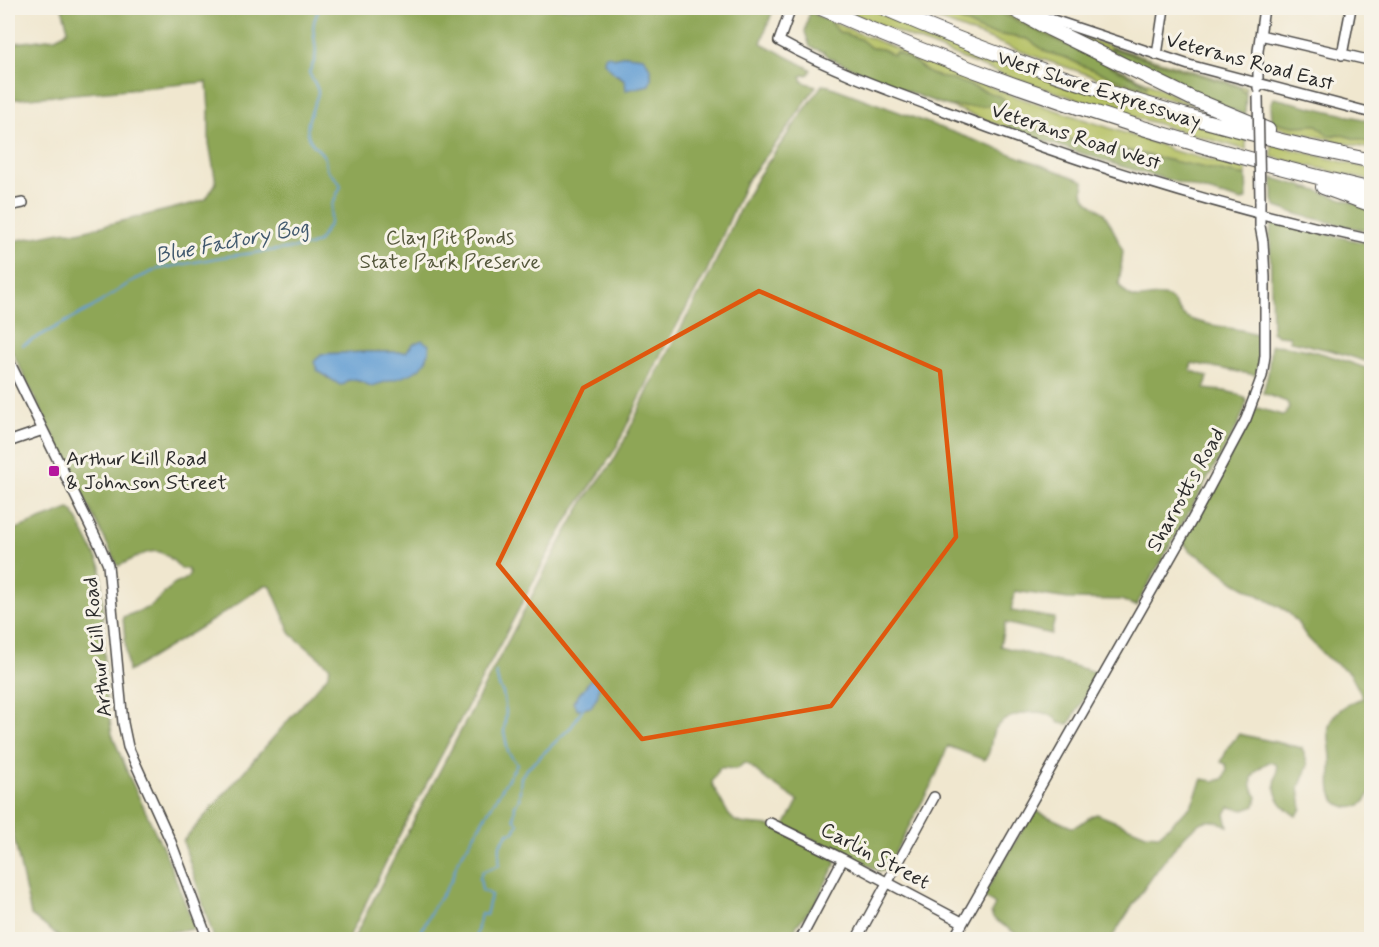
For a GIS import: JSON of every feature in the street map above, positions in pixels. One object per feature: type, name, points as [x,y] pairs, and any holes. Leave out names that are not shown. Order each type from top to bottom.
[{"type":"highway","name":"West Shore Expressway","points":[[821,8],[864,27],[1026,89],[1173,137],[1371,190]]},
{"type":"highway","name":"West Shore Expressway","points":[[884,8],[1011,58],[1139,101],[1276,140],[1365,159]]},
{"type":"highway","points":[[1011,8],[1221,111],[1266,129],[1365,159]]},
{"type":"highway","points":[[1173,137],[1226,158],[1322,186],[1371,205]]},
{"type":"street","name":"Veterans Road West","points":[[792,8],[779,41],[868,81],[1010,135],[1117,171],[1260,212],[1371,240]]},
{"type":"street","name":"Veterans Road East","points":[[1017,8],[1157,56],[1371,113]]},
{"type":"street","points":[[1157,56],[1164,8]]},
{"type":"street","name":"Sharrotts Road","points":[[953,939],[1193,518],[1246,418],[1262,376],[1265,277],[1260,212],[1258,84],[1260,35],[1264,8]]},
{"type":"street","points":[[1342,55],[1351,8]]},
{"type":"street","points":[[1260,35],[1371,62]]},
{"type":"street","points":[[8,206],[23,203]]},
{"type":"street","name":"Arthur Kill Road","points":[[8,359],[108,565],[123,723],[128,747],[171,842],[208,939]]},
{"type":"street","points":[[8,442],[43,430]]},
{"type":"street","points":[[856,939],[934,797]]},
{"type":"street","name":"Carlin Street","points":[[770,823],[962,922]]},
{"type":"street","points":[[800,939],[843,859]]},
{"type":"highlighted area","points":[[759,291],[940,371],[956,537],[831,706],[642,739],[498,564],[583,388]]},
{"type":"green space","name":"Clay Pit Ponds State Park Preserve","points":[[62,8],[770,8],[773,10],[761,43],[809,68],[811,70],[809,74],[801,76],[803,82],[816,86],[790,125],[746,182],[707,271],[661,354],[616,448],[571,514],[547,556],[402,830],[348,939],[214,939],[183,841],[328,675],[330,667],[291,634],[271,587],[265,585],[128,672],[123,617],[150,607],[173,585],[187,578],[190,573],[187,569],[181,569],[165,554],[158,552],[145,554],[118,566],[8,343],[8,242],[66,231],[78,232],[195,203],[206,199],[216,183],[209,143],[207,82],[8,100],[8,44],[55,38],[68,29]],"holes":[[[626,55],[643,57],[650,70],[649,85],[627,89],[625,80],[616,75],[610,67],[614,58]],[[413,344],[386,381],[371,386],[355,380],[327,378],[323,373],[321,354],[407,352]]]},
{"type":"green space","points":[[837,8],[868,8],[1164,115],[1246,139],[1246,150],[1107,109],[1001,74]]},
{"type":"green space","points":[[907,8],[924,8],[960,20],[984,32],[1028,39],[1046,52],[1144,88],[1147,86],[1141,81],[990,8],[998,8],[1197,107],[1125,87],[1039,58]]},
{"type":"green space","points":[[924,8],[990,8],[1141,81],[1146,84],[1147,88],[1124,82],[1067,58],[1046,52],[1028,39],[984,32],[960,20]]},
{"type":"green space","points":[[809,12],[829,21],[839,32],[860,39],[871,48],[882,49],[893,55],[896,52],[930,74],[1001,97],[1004,102],[966,107],[945,105],[901,89],[830,58],[824,52],[810,47],[805,32]]},
{"type":"green space","points":[[829,21],[1005,93],[1170,150],[1246,169],[1246,176],[1052,136],[1027,126],[1008,125],[1011,130],[947,105],[986,106],[1004,102],[1004,99],[975,87],[930,74],[913,61],[888,54],[882,49],[871,48],[860,39],[839,32]]},
{"type":"green space","points":[[1081,37],[1246,87],[1246,94],[1244,91],[1113,48],[1110,51],[1080,40]]},
{"type":"green space","points":[[1110,48],[1239,87],[1246,94],[1245,115],[1185,90],[1110,51]]},
{"type":"green space","points":[[822,85],[1084,181],[1083,193],[1088,201],[1104,213],[1123,251],[1119,285],[1125,292],[1137,298],[1168,297],[1182,314],[1190,319],[1259,336],[1261,352],[1256,375],[1192,363],[1190,370],[1208,377],[1204,389],[1228,392],[1244,398],[1245,407],[1238,425],[1136,606],[1121,600],[1068,599],[1015,591],[1011,611],[1055,618],[1051,634],[1005,623],[1000,646],[1099,673],[1069,724],[1059,723],[1048,714],[1035,712],[1019,714],[1005,720],[995,729],[989,753],[984,760],[948,746],[935,778],[885,871],[879,871],[785,826],[798,801],[748,764],[744,763],[734,769],[720,768],[712,782],[713,786],[729,815],[735,821],[771,826],[835,859],[835,865],[815,903],[797,925],[791,939],[353,940],[556,550],[585,499],[612,463],[623,443],[654,378],[711,272],[741,206],[759,175]],"holes":[[[592,678],[591,707],[577,709],[573,702]]]},
{"type":"green space","points":[[1274,98],[1371,121],[1371,143],[1338,134],[1328,136],[1317,125],[1293,126],[1272,121],[1271,104]]},
{"type":"green space","points":[[1272,121],[1293,126],[1317,125],[1334,136],[1338,134],[1371,143],[1371,149],[1272,126]]},
{"type":"green space","points":[[1014,124],[1057,137],[1246,176],[1247,198],[1242,201],[1120,166],[1011,130],[1008,126]]},
{"type":"green space","points":[[1272,144],[1371,169],[1371,181],[1272,157]]},
{"type":"green space","points":[[1273,178],[1349,201],[1371,211],[1371,232],[1276,207],[1273,200]]},
{"type":"green space","points":[[1274,222],[1371,244],[1371,363],[1290,341],[1290,336],[1277,335],[1272,332],[1270,231]]},
{"type":"green space","points":[[1271,345],[1309,350],[1371,370],[1372,791],[1365,801],[1354,807],[1340,804],[1331,791],[1328,734],[1334,716],[1348,705],[1363,698],[1350,673],[1326,657],[1287,611],[1235,582],[1190,551],[1184,543],[1185,537],[1257,408],[1286,414],[1289,407],[1287,402],[1263,393],[1268,374]]},
{"type":"green space","points":[[69,509],[73,511],[101,567],[106,696],[112,734],[168,859],[195,929],[108,939],[62,939],[31,915],[8,811],[8,532]]},
{"type":"green space","points":[[1239,734],[1302,748],[1308,765],[1299,788],[1302,809],[1296,816],[1278,798],[1275,789],[1277,767],[1276,764],[1269,762],[1259,768],[1253,776],[1253,791],[1257,797],[1255,806],[1244,810],[1229,807],[1225,814],[1228,826],[1206,821],[1196,826],[1183,838],[1155,873],[1111,939],[1017,939],[1019,936],[993,918],[991,913],[995,905],[983,896],[1034,810],[1071,827],[1097,814],[1146,834],[1159,835],[1191,806],[1202,779],[1214,781],[1223,779],[1227,770],[1226,764],[1221,762],[1229,746]]},
{"type":"water","points":[[608,55],[614,58],[626,55],[643,57],[650,70],[649,85],[626,90],[625,80],[604,62]]},
{"type":"water","points":[[422,340],[429,345],[428,356],[424,364],[400,378],[371,386],[355,379],[340,385],[318,371],[314,362],[321,354],[406,352],[413,344]]},
{"type":"water","points":[[592,678],[599,683],[598,695],[591,707],[577,709],[573,702]]},
{"type":"waterway","name":"Blue Factory Bog","points":[[23,345],[93,307],[134,280],[158,269],[222,257],[309,246],[318,242],[330,223],[332,205],[341,186],[327,170],[325,158],[311,142],[307,129],[318,93],[309,72],[315,59],[313,29],[320,8]]},
{"type":"waterway","points":[[417,940],[432,910],[451,881],[457,863],[517,764],[508,752],[504,731],[506,712],[503,693],[496,673]]},
{"type":"waterway","points":[[475,940],[481,914],[486,915],[491,895],[482,890],[480,878],[482,872],[499,865],[500,845],[508,833],[514,832],[518,824],[514,818],[515,805],[519,800],[521,777],[572,726],[583,708]]},
{"type":"place","name":"Arthur Kill Road & Johnson Street","points":[[54,471]]}]
